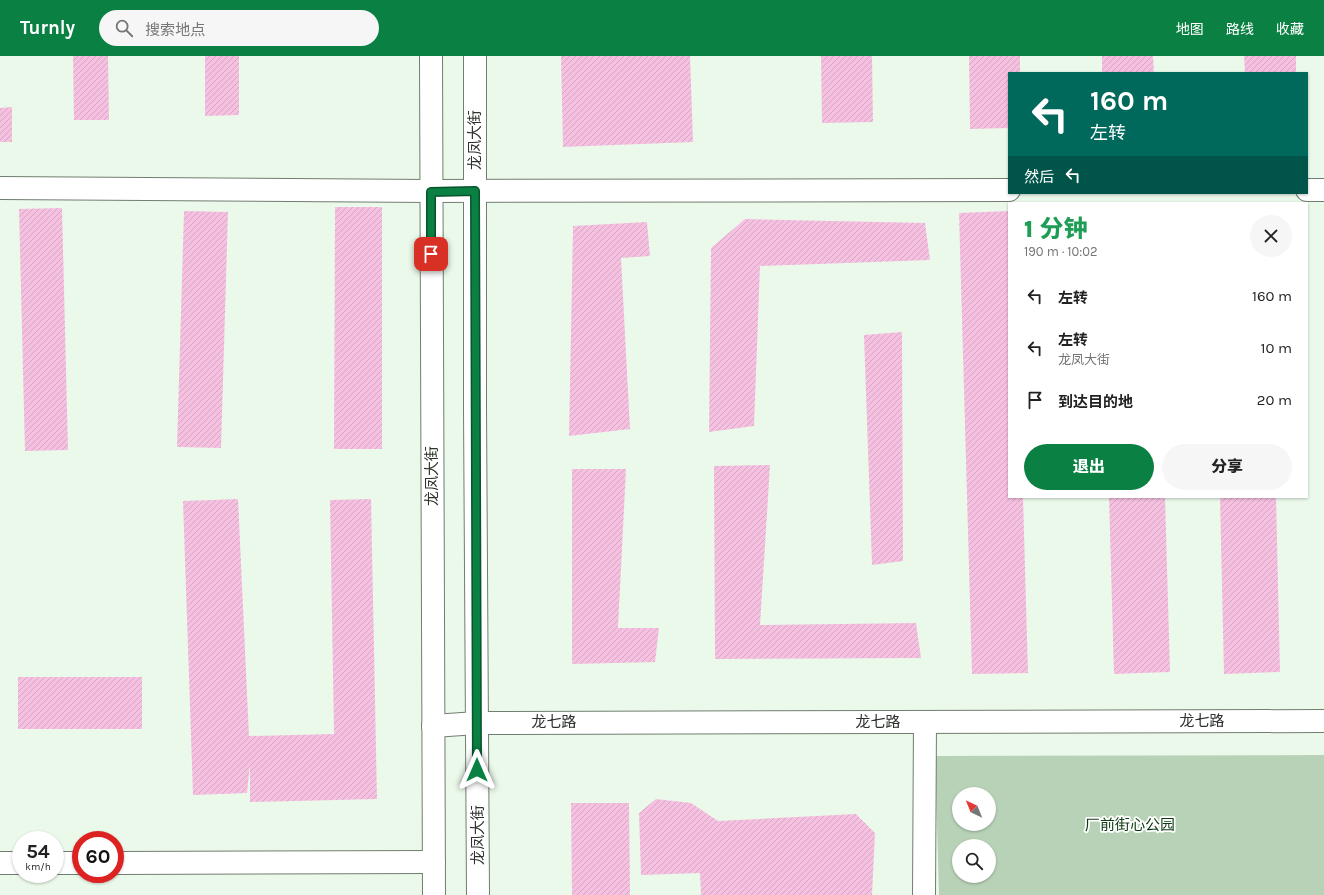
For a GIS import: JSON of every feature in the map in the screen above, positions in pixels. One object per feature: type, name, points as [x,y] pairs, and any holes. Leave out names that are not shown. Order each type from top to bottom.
[{"type":"street","name":"龙凤大街","points":[[431,56],[434,895]]},
{"type":"street","name":"龙凤大街","points":[[476,56],[475,191],[478,895]]},
{"type":"street","points":[[0,188],[431,192],[1008,190]]},
{"type":"street","points":[[1308,190],[1324,190]]},
{"type":"street","name":"龙七路","points":[[433,726],[477,723],[1324,721]]},
{"type":"street","points":[[924,895],[925,722]]},
{"type":"street","points":[[124,863],[434,862]]},
{"type":"street","points":[[0,863],[12,863]]},
{"type":"green space","name":"厂前街心公园","points":[[1324,755],[1324,895],[939,895],[935,756]]},
{"type":"building","points":[[73,56],[108,56],[109,120],[74,120]]},
{"type":"building","points":[[205,56],[239,56],[239,115],[205,116]]},
{"type":"building","points":[[561,56],[690,56],[693,142],[563,147]]},
{"type":"building","points":[[821,56],[872,56],[873,122],[822,123]]},
{"type":"building","points":[[969,56],[1020,56],[1020,72],[1008,72],[1008,128],[970,129]]},
{"type":"building","points":[[1102,56],[1153,56],[1154,72],[1102,72]]},
{"type":"building","points":[[1244,56],[1296,56],[1296,72],[1245,72]]},
{"type":"building","points":[[12,107],[12,142],[0,142],[0,108]]},
{"type":"building","points":[[335,207],[382,207],[382,449],[334,449]]},
{"type":"building","points":[[62,208],[68,450],[25,451],[19,209]]},
{"type":"building","points":[[184,211],[228,212],[221,448],[177,447]]},
{"type":"building","points":[[1008,211],[1008,498],[1023,498],[1028,673],[972,674],[959,213]]},
{"type":"building","points":[[745,219],[925,223],[930,260],[760,266],[754,426],[709,432],[711,248]]},
{"type":"building","points":[[647,222],[650,256],[621,258],[630,429],[569,436],[573,226]]},
{"type":"building","points":[[902,332],[903,561],[872,565],[864,335]]},
{"type":"building","points":[[770,465],[760,625],[916,623],[921,658],[715,659],[714,466]]},
{"type":"building","points":[[572,469],[626,469],[618,628],[659,628],[655,662],[572,664]]},
{"type":"building","points":[[1109,498],[1165,498],[1170,672],[1114,674]]},
{"type":"building","points":[[1220,498],[1276,498],[1280,672],[1224,674]]},
{"type":"building","points":[[238,499],[249,736],[334,734],[330,500],[371,499],[377,799],[250,802],[250,764],[247,793],[193,795],[183,501]]},
{"type":"building","points":[[18,677],[142,677],[142,729],[18,729]]},
{"type":"building","points":[[656,799],[691,803],[718,821],[856,814],[875,833],[872,895],[701,895],[700,873],[641,875],[639,813]]},
{"type":"building","points":[[571,803],[629,803],[630,895],[572,895]]},
{"type":"route","points":[[431,254],[431,192],[475,191],[477,770]]}]
